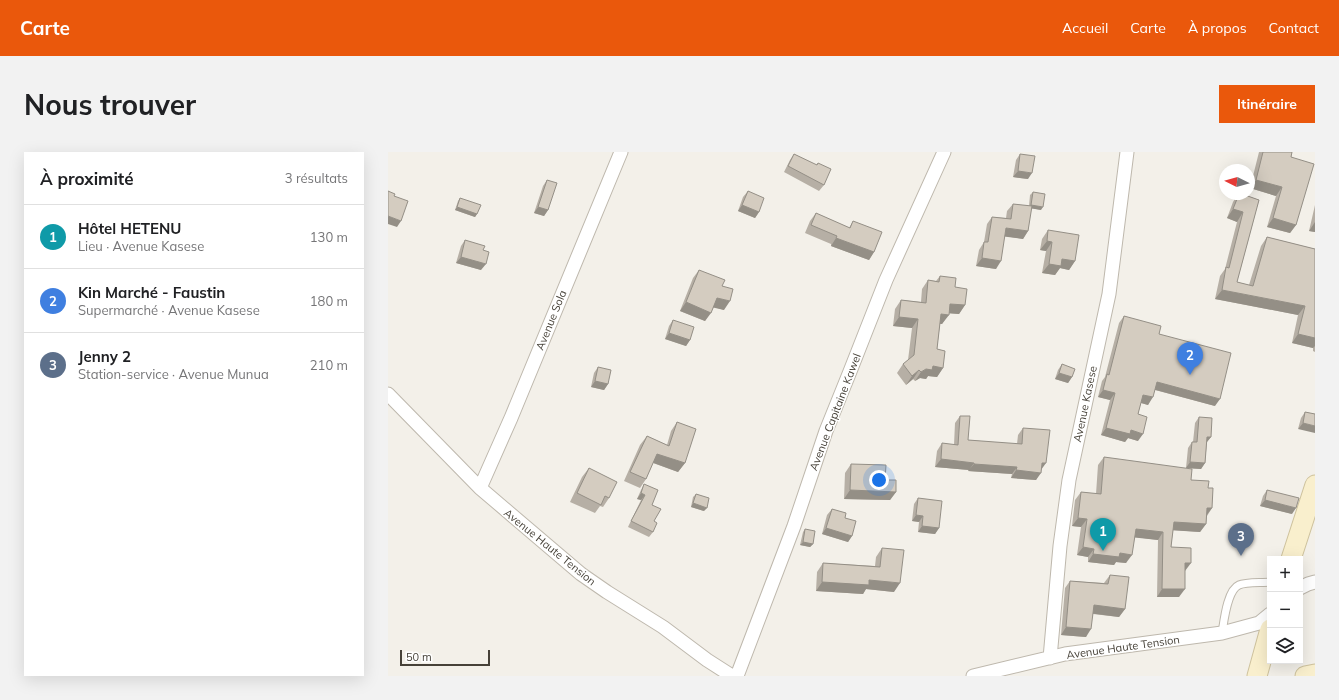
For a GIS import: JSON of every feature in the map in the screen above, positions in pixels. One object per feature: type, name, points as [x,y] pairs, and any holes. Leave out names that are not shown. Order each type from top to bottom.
[{"type":"main road","points":[[1292,556],[1315,485]]},
{"type":"main road","points":[[1257,676],[1267,641]]},
{"type":"main road","points":[[1306,676],[1315,674]]},
{"type":"street","name":"Avenue Sola","points":[[480,488],[511,418],[622,152]]},
{"type":"street","name":"Avenue Capitaine Kawel","points":[[737,676],[794,526],[821,445],[886,280],[944,152]]},
{"type":"street","name":"Avenue Kasese","points":[[1050,658],[1060,546],[1069,480],[1108,294],[1128,152]]},
{"type":"street","name":"Avenue Haute Tension","points":[[388,394],[480,488],[580,574],[662,627],[706,660],[732,676]]},
{"type":"street","points":[[1303,586],[1315,582]]},
{"type":"street","name":"Avenue Haute Tension","points":[[972,676],[1065,654],[1222,633],[1259,623],[1267,616]]},
{"type":"lane","points":[[1222,633],[1229,597],[1233,589],[1240,584],[1267,582]]},
{"type":"building","points":[[1263,152],[1292,152],[1291,157],[1314,164],[1296,225],[1273,218],[1282,187],[1256,180]]},
{"type":"building","points":[[794,154],[817,165],[818,163],[831,169],[824,185],[788,166]]},
{"type":"building","points":[[1020,154],[1035,156],[1032,173],[1018,171]]},
{"type":"building","points":[[547,180],[557,183],[548,210],[538,207]]},
{"type":"building","points":[[388,191],[395,194],[394,196],[408,201],[401,221],[388,216]]},
{"type":"building","points":[[748,191],[764,198],[759,212],[742,205]]},
{"type":"building","points":[[1033,192],[1045,194],[1043,207],[1031,205]]},
{"type":"building","points":[[460,198],[481,205],[477,214],[457,207]]},
{"type":"building","points":[[1255,199],[1259,200],[1237,282],[1253,286],[1267,237],[1315,249],[1315,338],[1298,334],[1305,306],[1222,290],[1226,267],[1229,268],[1243,212],[1233,209],[1237,200],[1255,200]]},
{"type":"building","points":[[1013,204],[1032,206],[1028,231],[1006,228],[1001,261],[982,258],[984,242],[988,242],[992,217],[1011,219]]},
{"type":"building","points":[[816,213],[850,228],[853,221],[882,232],[874,252],[836,238],[837,236],[811,225]]},
{"type":"building","points":[[1048,230],[1079,235],[1075,261],[1062,259],[1061,266],[1049,264],[1052,242],[1047,241]]},
{"type":"building","points":[[465,240],[485,246],[483,250],[489,252],[486,264],[461,257]]},
{"type":"building","points":[[699,270],[725,280],[722,286],[733,289],[730,301],[717,298],[711,313],[686,302]]},
{"type":"building","points":[[940,276],[956,278],[955,287],[967,289],[965,305],[950,304],[949,315],[941,314],[937,349],[945,351],[943,368],[933,366],[932,370],[926,369],[921,372],[919,370],[912,376],[903,364],[914,355],[918,319],[899,317],[901,300],[926,303],[928,280],[939,282]]},
{"type":"building","points":[[1124,316],[1161,326],[1159,334],[1231,353],[1220,399],[1157,382],[1153,397],[1143,395],[1138,414],[1147,417],[1143,434],[1131,430],[1130,434],[1106,428],[1115,393],[1103,390],[1107,374],[1109,375]]},
{"type":"building","points":[[673,320],[694,327],[690,340],[669,333]]},
{"type":"building","points":[[1062,364],[1075,369],[1072,377],[1059,373]]},
{"type":"building","points":[[598,367],[611,370],[608,384],[595,381]]},
{"type":"building","points":[[1305,412],[1315,414],[1315,426],[1303,423]]},
{"type":"building","points":[[960,416],[970,416],[968,440],[1022,444],[1023,428],[1050,430],[1046,463],[1042,463],[1041,473],[1016,470],[1017,467],[974,464],[941,459],[942,443],[958,445]]},
{"type":"building","points":[[1199,417],[1212,418],[1211,437],[1207,437],[1205,463],[1190,462],[1192,442],[1197,442]]},
{"type":"building","points":[[677,422],[696,429],[685,463],[657,454],[646,479],[630,472],[647,436],[669,446]]},
{"type":"building","points":[[1104,457],[1192,469],[1191,480],[1209,481],[1208,488],[1213,488],[1212,508],[1207,508],[1206,524],[1174,522],[1171,547],[1191,548],[1191,563],[1185,563],[1185,589],[1162,589],[1163,532],[1136,529],[1132,555],[1120,553],[1119,557],[1093,554],[1094,549],[1083,547],[1087,519],[1078,518],[1081,492],[1101,494]]},
{"type":"building","points":[[851,464],[886,465],[885,480],[896,480],[896,492],[850,490]]},
{"type":"building","points":[[589,468],[617,482],[609,498],[605,496],[601,505],[577,493]]},
{"type":"building","points":[[644,484],[658,490],[652,505],[661,509],[654,521],[657,523],[653,532],[631,521],[645,495],[641,493]]},
{"type":"building","points":[[1267,490],[1299,498],[1296,508],[1265,500]]},
{"type":"building","points":[[696,494],[709,498],[707,508],[693,503]]},
{"type":"building","points":[[918,498],[942,501],[939,528],[922,526],[923,516],[916,515]]},
{"type":"building","points":[[832,509],[846,513],[845,518],[856,521],[852,536],[826,528]]},
{"type":"building","points":[[805,529],[815,531],[813,544],[803,542]]},
{"type":"building","points":[[882,548],[904,550],[900,583],[869,580],[869,585],[822,582],[823,563],[880,567]]},
{"type":"building","points":[[1110,575],[1129,577],[1125,609],[1094,605],[1091,629],[1066,627],[1070,581],[1108,584]]},
{"type":"place","name":"Kin Marché - Faustin","points":[[1190,375]]},
{"type":"place","name":"Hôtel HETENU","points":[[1103,551]]},
{"type":"place","name":"Jenny 2","points":[[1241,556]]}]
